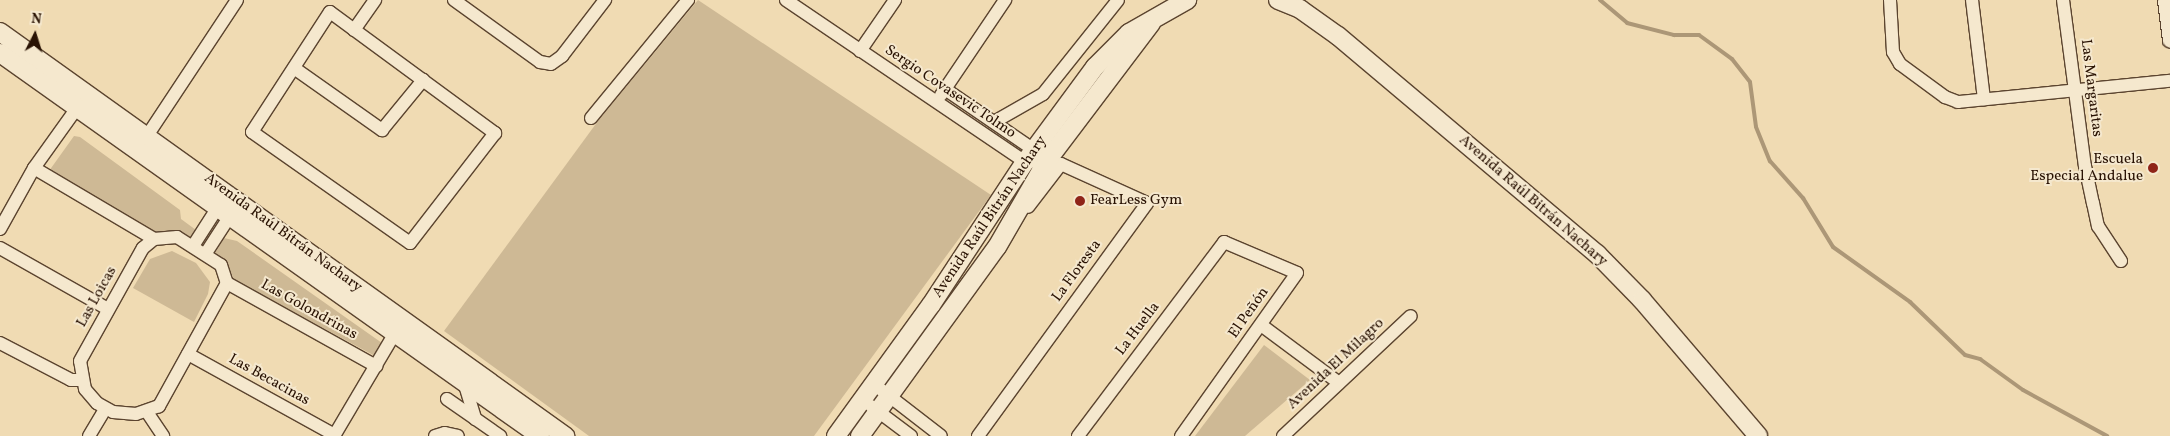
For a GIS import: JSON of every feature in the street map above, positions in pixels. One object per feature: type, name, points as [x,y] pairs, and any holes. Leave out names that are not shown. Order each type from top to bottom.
[{"type":"main road","name":"Avenida Raúl Bitrán Nachary","points":[[836,436],[875,384],[977,238],[1029,155],[1111,50],[1129,33],[1159,13],[1187,0]]},
{"type":"main road","name":"Avenida Raúl Bitrán Nachary","points":[[1278,0],[1300,9],[1338,36],[1597,254],[1642,300],[1758,436]]},
{"type":"main road","name":"Avenida Raúl Bitrán Nachary","points":[[860,436],[997,248],[1159,13]]},
{"type":"main road","name":"Avenida Raúl Bitrán Nachary","points":[[0,32],[224,190],[399,326],[464,382],[540,436]]},
{"type":"main road","name":"Avenida Raúl Bitrán Nachary","points":[[0,54],[224,212],[399,326],[486,379],[564,436]]},
{"type":"street","points":[[147,136],[237,0]]},
{"type":"street","points":[[354,30],[375,0]]},
{"type":"street","points":[[454,0],[540,62],[551,64],[562,56],[599,2]]},
{"type":"street","points":[[591,118],[688,0]]},
{"type":"street","points":[[860,51],[895,0]]},
{"type":"street","points":[[936,102],[1005,0]]},
{"type":"street","points":[[994,122],[1043,94],[1118,0]]},
{"type":"street","points":[[1890,0],[1893,52],[1900,64],[1945,97],[1958,102],[2170,81]]},
{"type":"street","points":[[1972,0],[1984,99]]},
{"type":"street","name":"Las Margaritas","points":[[2063,0],[2085,166],[2098,226],[2121,261]]},
{"type":"street","points":[[2165,0],[2170,40]]},
{"type":"street","name":"Sergio Covasevic Tolmo","points":[[795,2],[860,51],[936,102],[1029,155],[1054,163]]},
{"type":"street","points":[[330,12],[495,133],[410,243],[252,132],[294,68],[330,12]]},
{"type":"street","points":[[294,68],[382,130],[423,80]]},
{"type":"street","name":"Sergio Covasevic Tolmo","points":[[945,89],[994,122],[1029,155]]},
{"type":"street","points":[[0,229],[34,168],[77,108]]},
{"type":"street","name":"La Floresta","points":[[978,436],[1147,203],[1054,163]]},
{"type":"street","points":[[0,342],[71,380],[82,380],[90,397],[105,408],[120,414],[146,412],[158,406],[227,283],[221,264],[206,253],[177,238],[154,239],[34,168]]},
{"type":"street","points":[[193,246],[230,206],[224,190]]},
{"type":"street","points":[[206,253],[224,212]]},
{"type":"street","name":"Las Loicas","points":[[82,380],[80,361],[143,248],[154,239]]},
{"type":"street","name":"El Peñón","points":[[1180,436],[1261,326],[1297,273],[1224,242]]},
{"type":"street","name":"La Huella","points":[[1078,436],[1224,242]]},
{"type":"street","points":[[0,248],[108,309]]},
{"type":"street","name":"Las Golondrinas","points":[[227,283],[376,366]]},
{"type":"street","name":"Avenida El Milagro","points":[[1283,436],[1411,316]]},
{"type":"street","points":[[334,436],[399,326]]},
{"type":"street","points":[[1261,326],[1339,383]]},
{"type":"street","name":"Las Becacinas","points":[[188,354],[334,436]]},
{"type":"street","points":[[475,418],[488,400],[486,379]]},
{"type":"street","points":[[464,382],[475,418]]},
{"type":"street","points":[[875,384],[941,436]]},
{"type":"street","points":[[447,399],[500,436]]},
{"type":"street","points":[[863,400],[911,436]]},
{"type":"street","points":[[90,436],[105,408]]},
{"type":"street","points":[[146,412],[163,436]]},
{"type":"street","points":[[435,436],[445,433],[458,436]]},
{"type":"shaded area","points":[[698,0],[991,195],[814,436],[589,436],[444,331],[598,121]]},
{"type":"shaded area","points":[[74,136],[80,137],[180,210],[181,219],[196,230],[191,237],[178,233],[154,234],[49,171]]},
{"type":"shaded area","points":[[224,238],[237,241],[382,343],[375,356],[234,280],[227,262],[215,253]]},
{"type":"shaded area","points":[[172,251],[196,263],[210,282],[208,294],[194,322],[133,288],[150,259]]},
{"type":"shaded area","points":[[1264,345],[1310,380],[1245,436],[1195,436]]},
{"type":"waterway","points":[[1600,0],[1627,23],[1674,35],[1699,35],[1732,59],[1750,82],[1756,127],[1770,161],[1803,198],[1833,247],[1910,302],[1965,355],[1980,359],[2023,390],[2107,436]]},
{"type":"place","name":"Escuela Especial Andalue","points":[[2153,168]]},
{"type":"place","name":"FearLess Gym","points":[[1080,201]]}]
